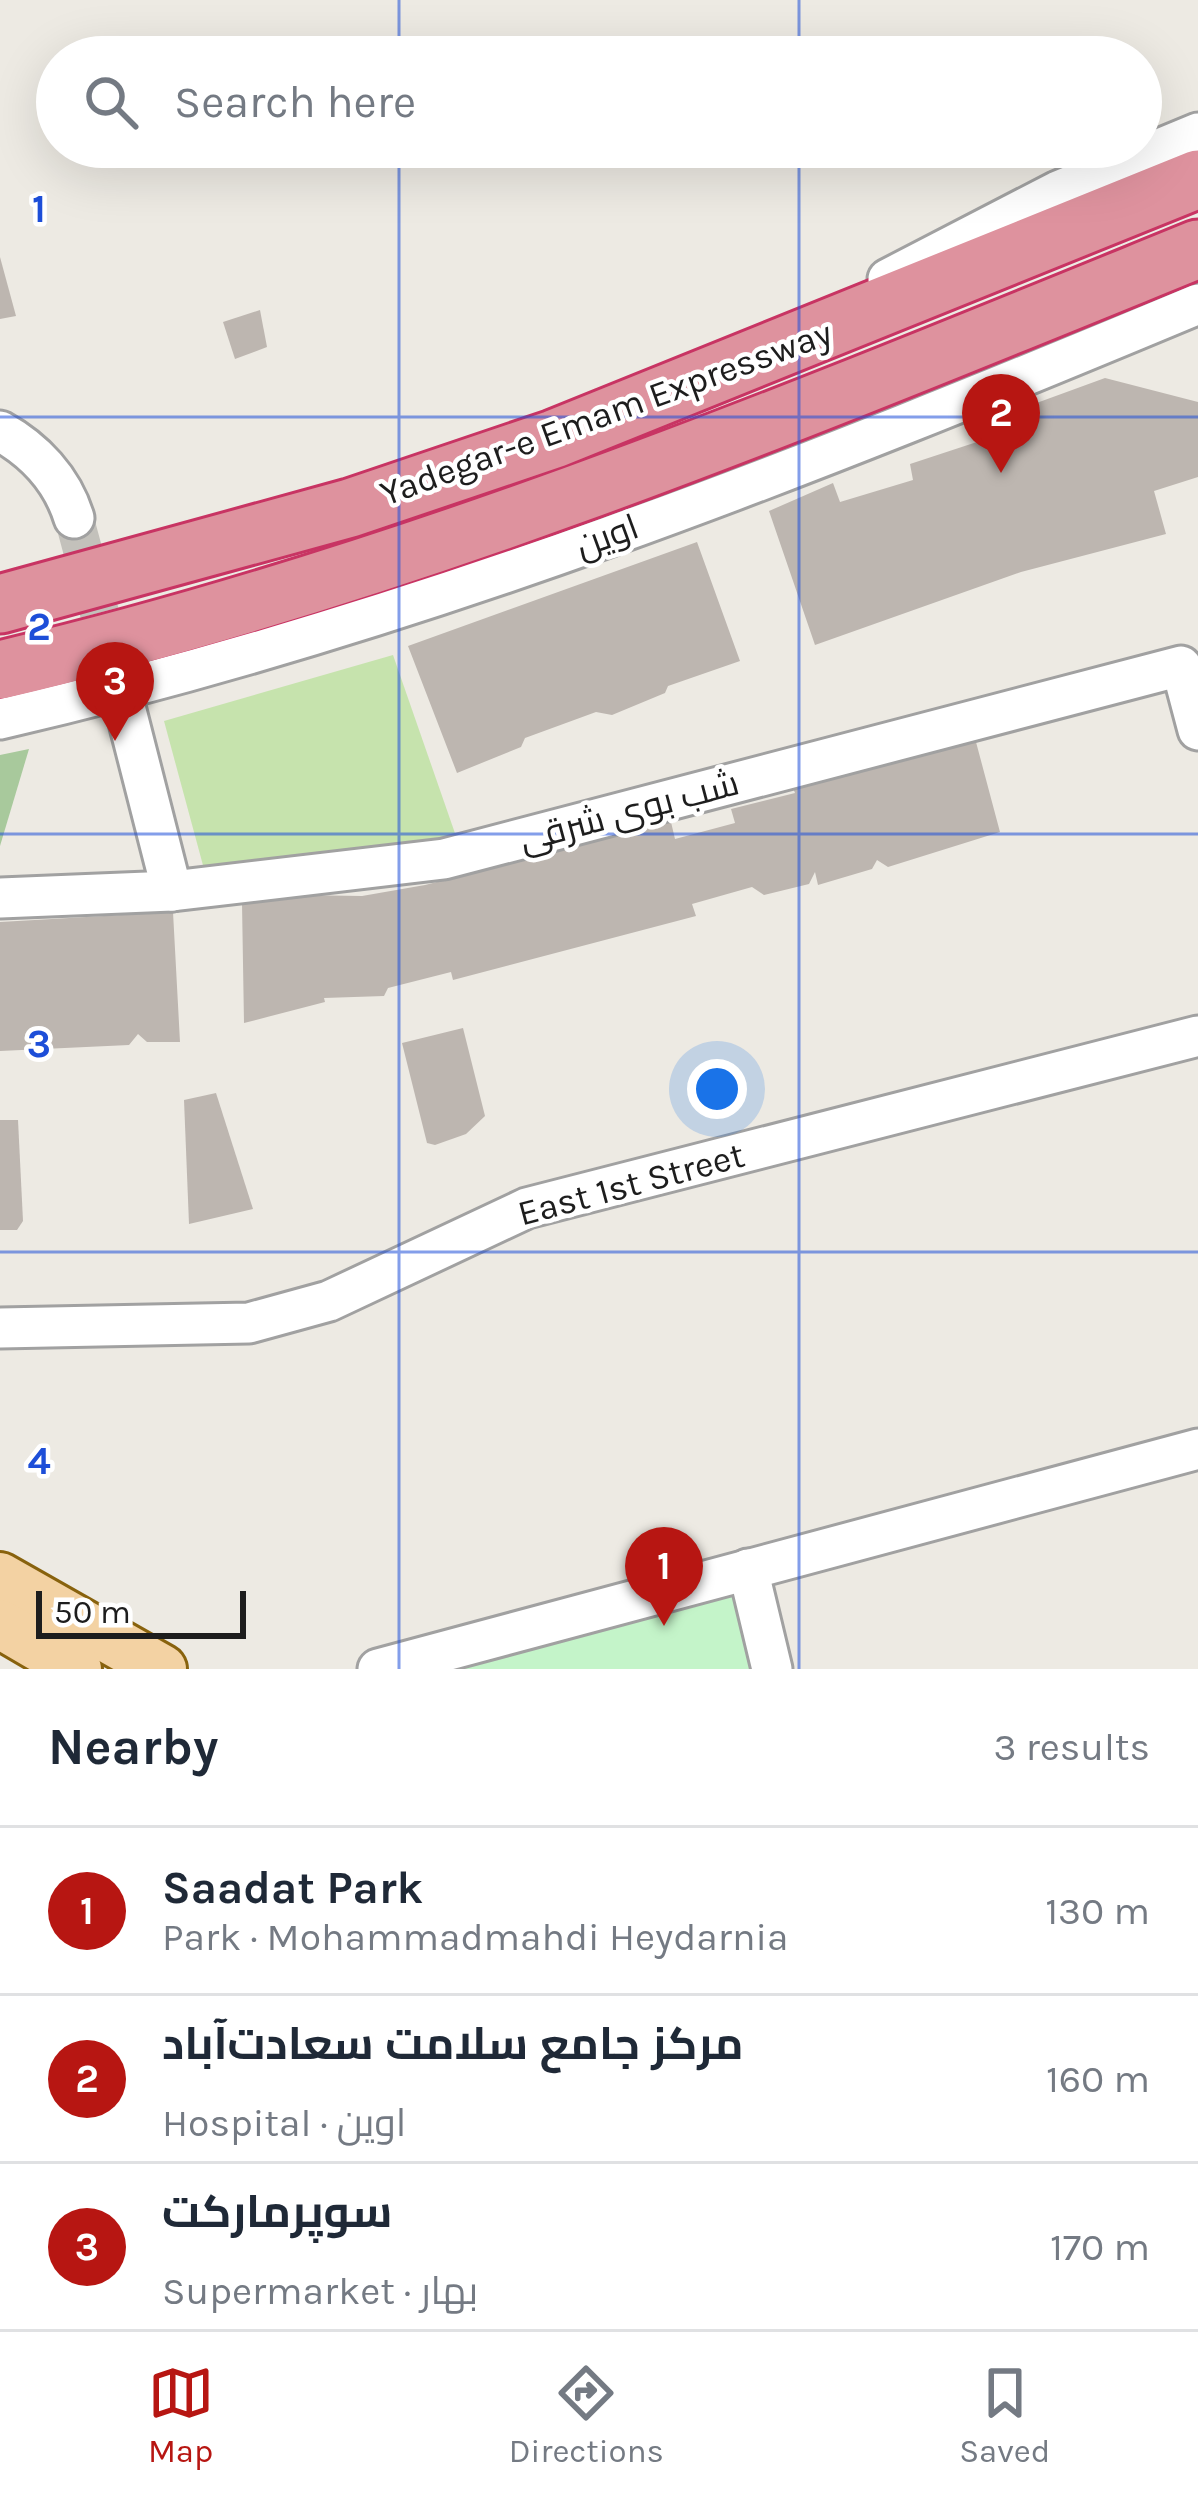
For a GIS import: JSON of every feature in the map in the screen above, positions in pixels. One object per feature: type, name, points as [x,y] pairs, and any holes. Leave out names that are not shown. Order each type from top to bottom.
[{"type":"highway","name":"Yadegar-e Emam Expressway","points":[[0,604],[350,508],[661,400],[1198,179]]},
{"type":"highway","name":"Yadegar-e Emam Expressway","points":[[0,670],[367,568],[577,498],[1198,249]]},
{"type":"main road","points":[[0,1576],[162,1669]]},
{"type":"main road","points":[[0,1624],[77,1669]]},
{"type":"street","points":[[1162,148],[1198,133]]},
{"type":"street","points":[[661,400],[1058,191],[1114,168]]},
{"type":"street","name":"اوین","points":[[0,719],[121,692],[463,589],[995,389],[1198,304]]},
{"type":"street","points":[[0,431],[32,449],[69,500],[74,518]]},
{"type":"street","name":"شب بوی شرقی","points":[[0,898],[172,891],[445,859],[1181,666],[1198,730]]},
{"type":"street","points":[[121,692],[172,891]]},
{"type":"street","name":"East 1st Street","points":[[0,1328],[249,1323],[329,1301],[527,1208],[1198,1036]]},
{"type":"street","points":[[378,1669],[1198,1449]]},
{"type":"street","points":[[748,1569],[772,1669]]},
{"type":"green space","points":[[393,655],[457,839],[204,869],[164,721]]},
{"type":"green space","points":[[29,749],[0,846],[0,755]]},
{"type":"green space","points":[[737,1583],[759,1669],[425,1669]]},
{"type":"building","points":[[0,257],[16,316],[0,319]]},
{"type":"building","points":[[260,310],[267,347],[235,359],[223,322]]},
{"type":"building","points":[[1105,378],[1198,402],[1198,477],[1154,491],[1166,534],[1021,572],[815,645],[769,511],[833,483],[840,502],[913,480],[910,464],[983,440],[979,424]]},
{"type":"building","points":[[697,542],[740,661],[668,686],[665,693],[612,715],[596,712],[525,738],[521,747],[457,773],[408,646]]},
{"type":"building","points":[[976,742],[1000,832],[888,867],[877,860],[872,869],[818,885],[815,872],[809,884],[764,895],[752,887],[692,904],[696,916],[453,980],[451,972],[388,988],[384,996],[324,998],[325,1002],[244,1023],[242,903],[297,895],[362,896],[425,885],[671,822],[675,839],[735,823],[731,809],[795,793],[793,788]]},
{"type":"building","points":[[173,912],[180,1042],[147,1042],[138,1034],[129,1045],[0,1051],[0,922]]},
{"type":"building","points":[[463,1028],[485,1116],[466,1134],[435,1145],[427,1143],[402,1043]]},
{"type":"building","points":[[216,1093],[253,1209],[189,1224],[184,1100]]},
{"type":"building","points":[[0,1120],[18,1120],[23,1221],[17,1230],[0,1230]]},
{"type":"tunnel","points":[[74,518],[113,663]]},
{"type":"place","name":"مرکز جامع سلامت سعادت‌آباد","points":[[1001,473]]},
{"type":"place","name":"سوپرمارکت","points":[[115,741]]},
{"type":"place","name":"Saadat Park","points":[[664,1626]]}]
